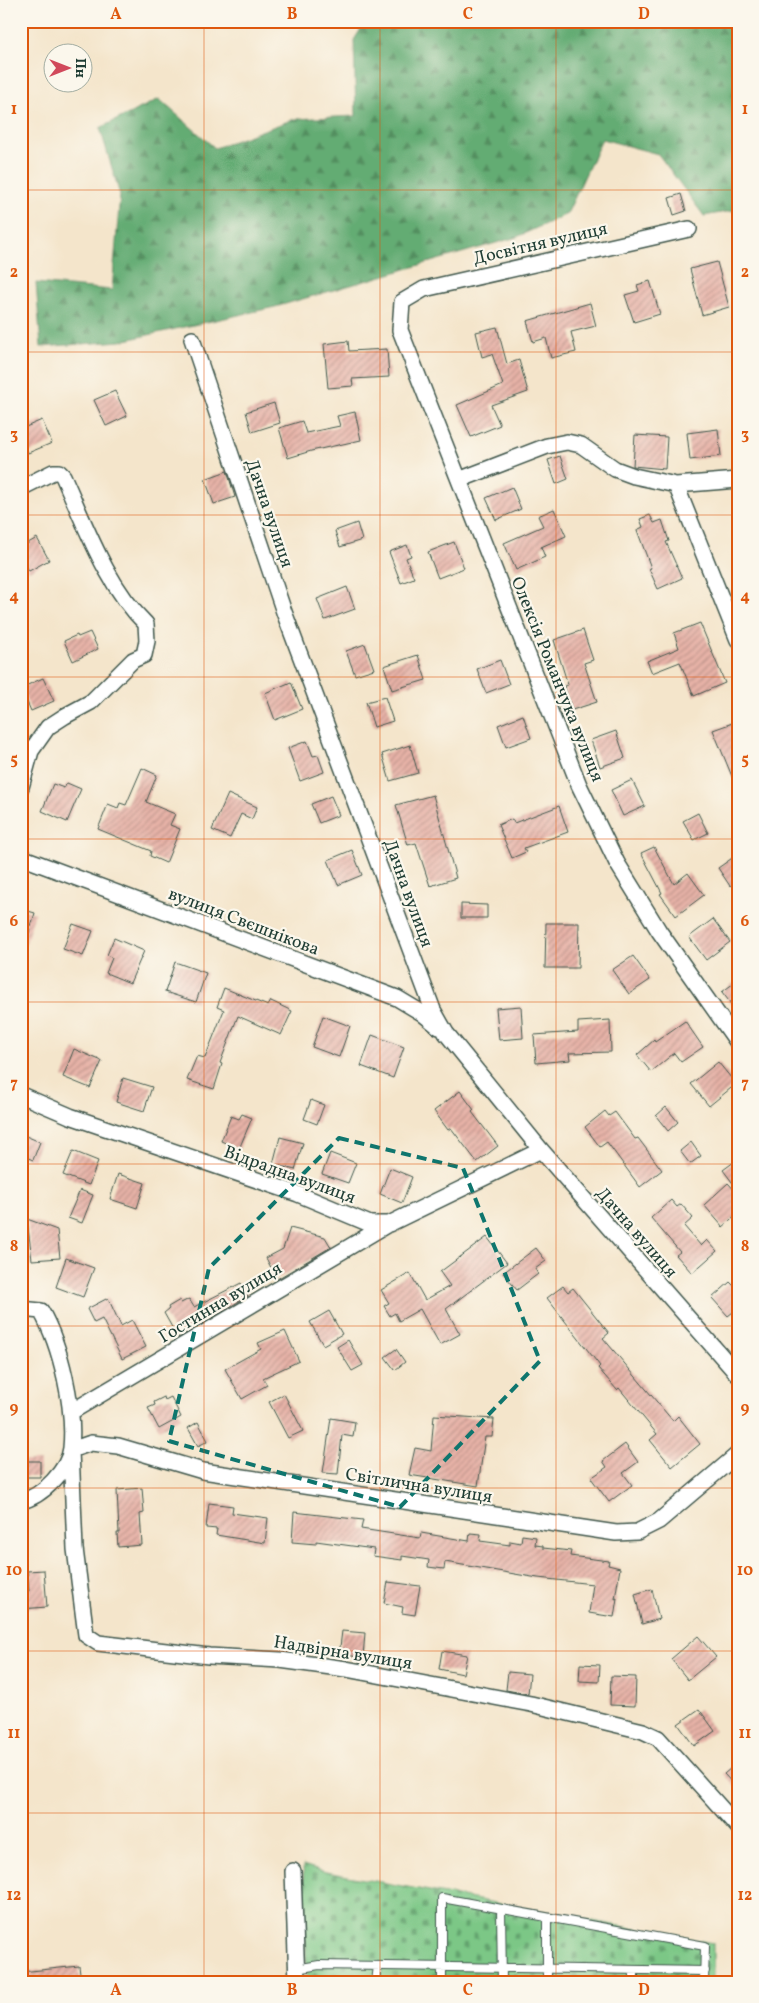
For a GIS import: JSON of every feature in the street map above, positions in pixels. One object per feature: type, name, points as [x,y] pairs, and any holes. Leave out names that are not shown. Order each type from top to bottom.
[{"type":"street","name":"Досвітня вулиця","points":[[402,302],[424,289],[689,229]]},
{"type":"street","name":"Олексія Романчука вулиця","points":[[402,302],[400,330],[579,785],[617,863],[659,932],[738,1043]]},
{"type":"street","name":"Дачна вулиця","points":[[192,340],[284,612],[395,906],[432,1010],[446,1033],[540,1150],[738,1375]]},
{"type":"street","points":[[459,480],[547,446],[568,442],[581,446],[615,468],[634,476],[676,485],[738,480]]},
{"type":"street","points":[[21,488],[53,472],[59,472],[63,476],[106,567],[132,610],[146,624],[147,641],[144,655],[133,660],[91,702],[48,728],[31,750],[21,787]]},
{"type":"street","points":[[676,485],[738,640]]},
{"type":"street","name":"вулиця Свєшнікова","points":[[21,857],[397,998],[422,1013],[446,1033]]},
{"type":"street","name":"Відрадна вулиця","points":[[21,1095],[70,1116],[298,1194],[370,1224],[388,1224]]},
{"type":"street","points":[[388,1224],[540,1150]]},
{"type":"street","name":"Гостинна вулиця","points":[[71,1412],[388,1224]]},
{"type":"street","points":[[21,1309],[41,1311],[51,1328],[71,1412],[71,1450],[64,1466],[50,1485],[39,1494],[21,1501]]},
{"type":"street","name":"Світлична вулиця","points":[[71,1450],[91,1443],[118,1446],[203,1471],[616,1533],[637,1532],[659,1521],[738,1454]]},
{"type":"street","name":"Надвірна вулиця","points":[[71,1450],[75,1549],[86,1634],[98,1643],[156,1651],[280,1660],[337,1668],[531,1704],[643,1731],[658,1738],[738,1827]]},
{"type":"street","points":[[294,1871],[297,1975]]},
{"type":"lane","points":[[442,1982],[442,1898],[705,1946],[704,1982]]},
{"type":"lane","points":[[501,1909],[502,1982]]},
{"type":"lane","points":[[547,1918],[547,1982]]},
{"type":"lane","points":[[297,1975],[319,1964],[442,1968],[705,1971]]},
{"type":"lane","points":[[376,1982],[378,1966]]},
{"type":"lane","points":[[634,1970],[634,1982]]},
{"type":"highlighted area","points":[[339,1138],[463,1168],[540,1361],[400,1507],[169,1441],[209,1268]]},
{"type":"green space","points":[[366,21],[738,21],[738,210],[704,216],[658,154],[602,139],[567,214],[517,237],[275,307],[121,341],[41,347],[36,283],[112,290],[120,195],[100,128],[159,99],[215,148],[294,119],[356,116],[354,40]]},
{"type":"green space","points":[[303,1865],[326,1872],[713,1943],[713,1982],[307,1982]]},
{"type":"building","points":[[681,194],[686,211],[674,215],[669,198]]},
{"type":"building","points":[[717,262],[729,307],[702,315],[690,269]]},
{"type":"building","points":[[650,281],[660,314],[634,322],[625,295],[639,291],[637,285]]},
{"type":"building","points":[[590,303],[596,326],[571,332],[576,352],[551,358],[546,338],[533,342],[527,321]]},
{"type":"building","points":[[497,327],[507,364],[519,360],[528,392],[491,405],[500,425],[471,437],[457,405],[503,385],[492,354],[482,357],[476,332]]},
{"type":"building","points":[[348,341],[349,351],[387,349],[389,377],[352,379],[353,386],[328,388],[324,344]]},
{"type":"building","points":[[115,391],[127,416],[106,426],[94,400]]},
{"type":"building","points":[[274,403],[280,423],[252,432],[246,412]]},
{"type":"building","points":[[355,412],[361,440],[288,458],[279,428],[302,421],[306,433],[340,426],[337,416]]},
{"type":"building","points":[[42,420],[52,443],[28,453],[21,437],[21,429]]},
{"type":"building","points":[[718,429],[721,456],[690,460],[687,433]]},
{"type":"building","points":[[635,435],[667,437],[665,469],[633,466]]},
{"type":"building","points":[[560,456],[568,479],[556,484],[548,460]]},
{"type":"building","points":[[227,471],[235,497],[214,504],[205,479]]},
{"type":"building","points":[[512,487],[521,509],[496,520],[486,498]]},
{"type":"building","points":[[554,509],[566,536],[541,547],[545,557],[516,570],[504,543],[543,526],[538,516]]},
{"type":"building","points":[[650,515],[654,523],[662,520],[669,541],[666,542],[682,578],[658,589],[649,569],[651,568],[637,530],[643,527],[640,519]]},
{"type":"building","points":[[357,523],[362,540],[340,547],[335,531]]},
{"type":"building","points":[[37,538],[49,560],[29,571],[21,557],[21,547]]},
{"type":"building","points":[[454,542],[464,568],[438,578],[428,552]]},
{"type":"building","points":[[407,545],[411,556],[406,558],[414,578],[401,583],[389,552]]},
{"type":"building","points":[[347,587],[355,609],[325,620],[317,599]]},
{"type":"building","points":[[700,623],[725,683],[694,696],[680,662],[652,673],[647,661],[679,648],[674,633]]},
{"type":"building","points":[[583,630],[593,660],[584,663],[597,702],[572,710],[564,686],[568,685],[554,640]]},
{"type":"building","points":[[90,632],[98,649],[73,661],[64,641]]},
{"type":"building","points":[[365,644],[374,669],[355,675],[346,651]]},
{"type":"building","points":[[418,655],[426,680],[392,690],[384,666]]},
{"type":"building","points":[[500,660],[509,684],[486,693],[477,669]]},
{"type":"building","points":[[43,678],[54,701],[31,711],[21,688]]},
{"type":"building","points":[[291,682],[302,709],[275,720],[265,693]]},
{"type":"building","points":[[385,697],[393,721],[374,727],[366,702]]},
{"type":"building","points":[[523,715],[531,738],[506,747],[498,725]]},
{"type":"building","points":[[738,721],[738,791],[713,730]]},
{"type":"building","points":[[616,731],[625,758],[600,767],[591,740]]},
{"type":"building","points":[[307,741],[313,756],[318,755],[324,772],[300,781],[288,748]]},
{"type":"building","points":[[410,745],[418,773],[390,781],[382,754]]},
{"type":"building","points":[[142,768],[157,775],[146,802],[175,814],[170,825],[180,829],[166,863],[150,856],[151,851],[98,829],[108,804],[118,808],[120,803],[126,805]]},
{"type":"building","points":[[632,780],[645,806],[623,816],[611,790]]},
{"type":"building","points":[[67,783],[81,789],[67,822],[42,811],[53,784],[64,788]]},
{"type":"building","points":[[228,794],[257,807],[252,819],[241,814],[230,838],[212,830]]},
{"type":"building","points":[[433,795],[456,878],[430,886],[416,843],[408,845],[396,805]]},
{"type":"building","points":[[331,796],[339,815],[319,823],[311,804]]},
{"type":"building","points":[[559,806],[568,832],[524,848],[526,852],[512,858],[498,825],[512,819],[514,823]]},
{"type":"building","points":[[698,813],[708,833],[694,840],[683,821]]},
{"type":"building","points":[[654,847],[674,884],[688,873],[704,895],[676,916],[660,894],[662,893],[641,853]]},
{"type":"building","points":[[352,850],[362,875],[338,885],[328,860]]},
{"type":"building","points":[[738,854],[738,881],[730,886],[718,868]]},
{"type":"building","points":[[461,904],[487,905],[487,918],[461,918]]},
{"type":"building","points":[[21,909],[35,913],[24,949],[21,949]]},
{"type":"building","points":[[713,919],[730,942],[706,960],[689,937]]},
{"type":"building","points":[[546,923],[579,923],[578,968],[545,968]]},
{"type":"building","points":[[73,924],[93,931],[83,956],[63,949]]},
{"type":"building","points":[[114,938],[144,951],[130,983],[106,973],[112,958],[107,955]]},
{"type":"building","points":[[633,956],[650,980],[629,994],[612,970]]},
{"type":"building","points":[[175,962],[206,973],[196,1002],[165,992]]},
{"type":"building","points":[[738,980],[738,1013],[722,992]]},
{"type":"building","points":[[224,988],[268,1006],[271,1001],[292,1011],[281,1035],[238,1016],[220,1063],[222,1064],[214,1089],[187,1080],[197,1056],[205,1058],[224,1010],[217,1007]]},
{"type":"building","points":[[521,1006],[523,1038],[499,1040],[496,1008]]},
{"type":"building","points":[[323,1016],[350,1026],[339,1057],[312,1047]]},
{"type":"building","points":[[610,1020],[611,1052],[569,1053],[570,1060],[536,1063],[534,1035],[578,1032],[578,1022]]},
{"type":"building","points":[[685,1021],[703,1047],[681,1062],[674,1053],[651,1072],[637,1055],[654,1040],[655,1042]]},
{"type":"building","points":[[372,1035],[404,1047],[393,1078],[361,1066]]},
{"type":"building","points":[[74,1049],[102,1061],[90,1088],[63,1077]]},
{"type":"building","points":[[718,1062],[736,1084],[709,1106],[691,1084]]},
{"type":"building","points":[[123,1078],[152,1087],[144,1111],[116,1102]]},
{"type":"building","points":[[460,1091],[474,1110],[472,1112],[498,1146],[477,1162],[451,1128],[448,1130],[434,1111]]},
{"type":"building","points":[[311,1100],[324,1105],[317,1124],[304,1119]]},
{"type":"building","points":[[666,1107],[678,1122],[668,1131],[656,1116]]},
{"type":"building","points":[[605,1111],[609,1116],[615,1112],[635,1139],[638,1138],[662,1170],[640,1187],[607,1142],[600,1147],[585,1127]]},
{"type":"building","points":[[242,1114],[252,1118],[239,1149],[221,1141],[231,1116],[239,1119]]},
{"type":"building","points":[[21,1134],[40,1142],[33,1160],[21,1155]]},
{"type":"building","points":[[280,1137],[303,1143],[295,1170],[273,1164]]},
{"type":"building","points":[[691,1142],[701,1156],[690,1164],[680,1151]]},
{"type":"building","points":[[73,1151],[98,1161],[89,1185],[63,1175]]},
{"type":"building","points":[[330,1153],[356,1163],[348,1183],[322,1174]]},
{"type":"building","points":[[738,1159],[738,1190],[723,1170]]},
{"type":"building","points":[[390,1168],[412,1177],[402,1203],[380,1194]]},
{"type":"building","points":[[118,1174],[145,1183],[137,1208],[110,1199]]},
{"type":"building","points":[[728,1183],[738,1194],[738,1214],[723,1227],[704,1205]]},
{"type":"building","points":[[80,1190],[93,1195],[82,1223],[68,1218]]},
{"type":"building","points":[[671,1200],[677,1207],[681,1204],[693,1218],[684,1226],[701,1246],[707,1240],[717,1251],[692,1273],[676,1255],[680,1252],[651,1218]]},
{"type":"building","points":[[27,1219],[57,1230],[60,1258],[32,1260]]},
{"type":"building","points":[[290,1228],[325,1237],[331,1247],[277,1279],[266,1258],[283,1249]]},
{"type":"building","points":[[487,1237],[507,1263],[446,1309],[460,1334],[440,1345],[420,1309],[399,1321],[395,1313],[390,1316],[384,1306],[389,1303],[381,1290],[410,1273],[425,1300],[450,1286],[440,1272]]},
{"type":"building","points":[[536,1248],[546,1261],[535,1269],[538,1274],[517,1290],[503,1273]]},
{"type":"building","points":[[66,1258],[94,1268],[83,1297],[56,1287]]},
{"type":"building","points":[[730,1282],[738,1290],[738,1308],[728,1316],[712,1298]]},
{"type":"building","points":[[241,1283],[248,1296],[178,1338],[164,1313],[169,1309],[168,1307],[180,1300],[181,1303],[189,1299],[194,1307]]},
{"type":"building","points":[[563,1286],[568,1292],[573,1288],[609,1333],[603,1338],[673,1421],[678,1416],[700,1444],[672,1467],[650,1440],[657,1434],[619,1388],[617,1390],[598,1368],[600,1366],[547,1298]]},
{"type":"building","points":[[108,1298],[121,1326],[132,1320],[146,1347],[122,1359],[102,1319],[94,1323],[87,1309]]},
{"type":"building","points":[[329,1311],[342,1334],[323,1345],[310,1322]]},
{"type":"building","points":[[285,1331],[299,1361],[263,1378],[267,1385],[242,1399],[225,1369],[261,1349],[258,1343]]},
{"type":"building","points":[[348,1340],[363,1365],[352,1371],[337,1347]]},
{"type":"building","points":[[396,1349],[405,1362],[395,1370],[385,1357]]},
{"type":"building","points":[[284,1394],[303,1431],[288,1438],[269,1402]]},
{"type":"building","points":[[164,1397],[165,1400],[171,1397],[181,1417],[159,1429],[148,1408],[155,1405],[154,1402]]},
{"type":"building","points":[[434,1415],[494,1419],[492,1437],[485,1437],[478,1486],[409,1475],[415,1448],[431,1451]]},
{"type":"building","points":[[331,1418],[355,1422],[353,1437],[342,1435],[338,1474],[323,1473]]},
{"type":"building","points":[[198,1422],[208,1441],[198,1446],[188,1428]]},
{"type":"building","points":[[625,1444],[638,1462],[623,1473],[632,1485],[609,1502],[591,1478],[607,1467],[603,1461]]},
{"type":"building","points":[[21,1461],[40,1461],[40,1477],[21,1477]]},
{"type":"building","points":[[142,1488],[144,1513],[140,1514],[142,1545],[118,1547],[117,1490]]},
{"type":"building","points":[[209,1503],[233,1506],[232,1513],[268,1518],[265,1543],[216,1535],[217,1529],[206,1528]]},
{"type":"building","points":[[294,1512],[363,1520],[361,1529],[420,1538],[421,1533],[469,1541],[470,1533],[481,1534],[480,1541],[510,1545],[510,1541],[521,1543],[522,1535],[536,1537],[535,1545],[543,1546],[543,1548],[571,1551],[570,1556],[609,1561],[608,1565],[620,1568],[614,1617],[589,1613],[593,1584],[538,1578],[445,1562],[444,1569],[428,1567],[429,1560],[402,1556],[402,1560],[373,1556],[374,1549],[316,1541],[316,1544],[292,1542]]},
{"type":"building","points":[[44,1570],[47,1607],[21,1609],[21,1592],[29,1591],[27,1571]]},
{"type":"building","points":[[388,1582],[420,1586],[415,1615],[402,1613],[403,1607],[384,1603]]},
{"type":"building","points":[[652,1589],[659,1619],[642,1624],[635,1594]]},
{"type":"building","points":[[342,1631],[365,1633],[363,1657],[339,1655]]},
{"type":"building","points":[[698,1636],[716,1657],[688,1680],[671,1659]]},
{"type":"building","points":[[442,1651],[467,1655],[463,1674],[439,1669]]},
{"type":"building","points":[[580,1664],[600,1665],[599,1682],[579,1681]]},
{"type":"building","points":[[508,1672],[530,1674],[528,1694],[506,1690]]},
{"type":"building","points":[[611,1676],[636,1677],[635,1706],[610,1705]]},
{"type":"building","points":[[699,1709],[715,1731],[694,1746],[678,1724]]},
{"type":"building","points":[[738,1762],[738,1789],[724,1774]]},
{"type":"building","points":[[79,1966],[81,1982],[21,1982],[21,1972]]}]
